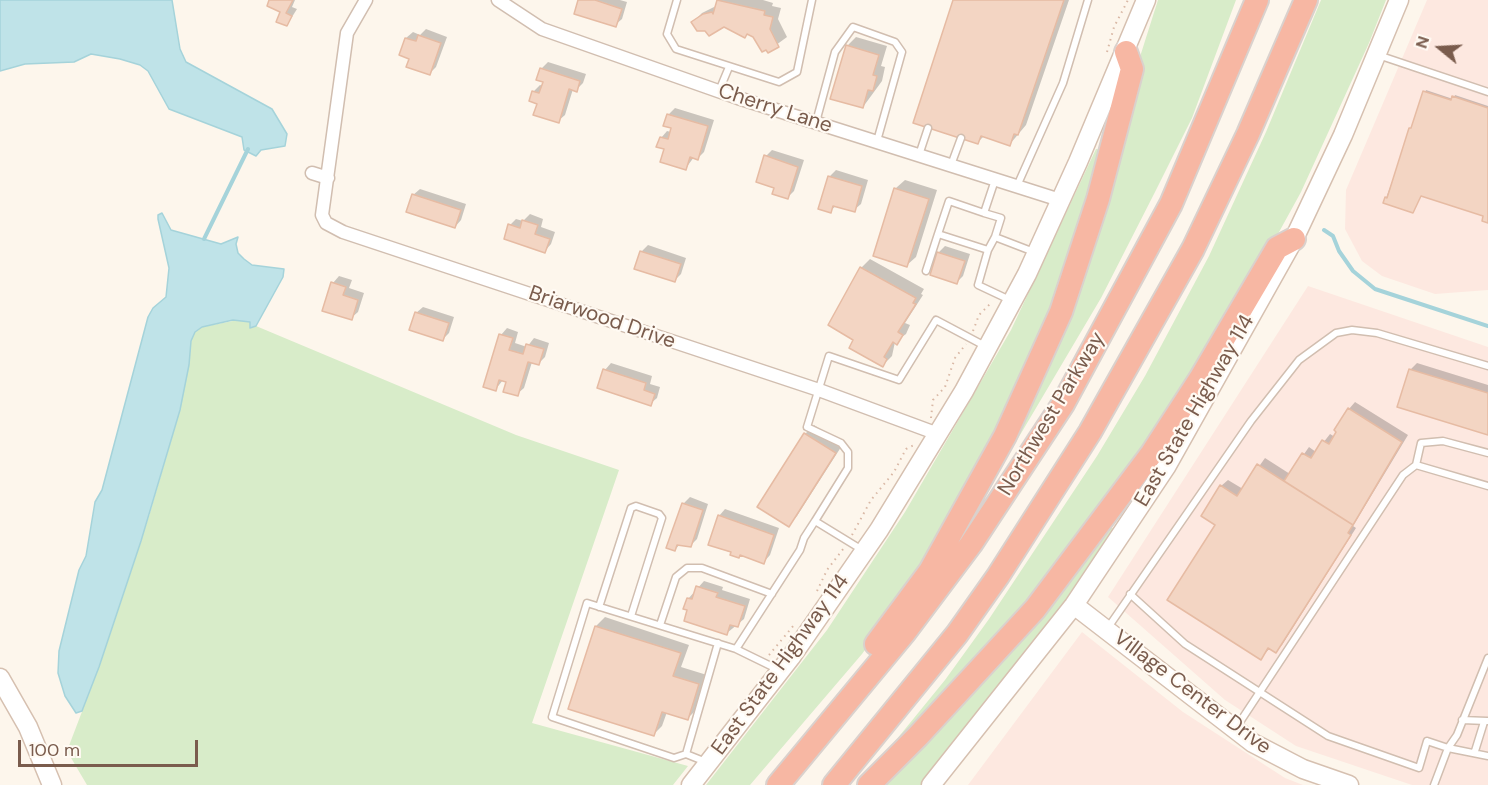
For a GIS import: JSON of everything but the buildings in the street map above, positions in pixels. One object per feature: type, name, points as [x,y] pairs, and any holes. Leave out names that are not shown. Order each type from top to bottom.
[{"type":"highway","name":"Northwest Parkway","points":[[778,785],[819,738],[971,544],[1063,404],[1171,204],[1257,0]]},
{"type":"highway","name":"Northwest Parkway","points":[[834,785],[957,634],[998,576],[1090,432],[1193,249],[1248,134],[1306,0]]},
{"type":"highway","points":[[819,738],[827,707],[930,571],[1005,436],[1061,312],[1098,199],[1132,69],[1126,52]]},
{"type":"highway","points":[[869,785],[918,736],[1035,609],[1152,453],[1200,379],[1277,248],[1294,239]]},
{"type":"main road","name":"East State Highway 114","points":[[691,785],[780,670],[864,551],[932,432],[988,347],[1036,254],[1126,52],[1146,0]]},
{"type":"main road","name":"East State Highway 114","points":[[931,785],[1074,605],[1166,467],[1294,239],[1377,55],[1399,0]]},
{"type":"main road","name":"Village Center Drive","points":[[1074,605],[1235,730],[1279,758],[1349,785]]},
{"type":"main road","points":[[0,678],[28,726],[52,785]]},
{"type":"street","points":[[312,173],[328,178],[347,33],[366,0]]},
{"type":"street","name":"Cherry Lane","points":[[498,0],[542,29],[719,91],[1060,200]]},
{"type":"street","name":"Briarwood Drive","points":[[328,178],[322,215],[326,223],[343,232],[819,390],[932,432]]},
{"type":"lane","points":[[677,0],[667,34],[676,49],[779,82],[797,72],[812,0]]},
{"type":"lane","points":[[1017,187],[1064,82],[1088,0]]},
{"type":"lane","points":[[816,122],[835,52],[853,27],[895,42],[902,52],[876,142]]},
{"type":"lane","points":[[1377,55],[1488,92]]},
{"type":"lane","points":[[719,91],[729,67]]},
{"type":"lane","points":[[919,156],[928,128]]},
{"type":"lane","points":[[951,166],[961,138]]},
{"type":"lane","points":[[984,213],[995,180]]},
{"type":"lane","points":[[926,271],[949,201],[1001,218],[988,250],[978,285],[1012,302]]},
{"type":"lane","points":[[938,234],[988,250]]},
{"type":"lane","points":[[995,237],[1036,254]]},
{"type":"lane","points":[[736,648],[772,594],[848,468],[848,452],[841,443],[807,427],[829,356],[900,380],[936,320],[988,347]]},
{"type":"lane","points":[[1107,629],[1251,421],[1299,360],[1336,333],[1352,330],[1377,333],[1488,366]]},
{"type":"lane","points":[[1235,730],[1403,475],[1416,465],[1421,443],[1443,441],[1488,453]]},
{"type":"lane","points":[[1416,465],[1488,486]]},
{"type":"lane","points":[[599,607],[631,508],[636,506],[659,514],[662,518],[631,616]]},
{"type":"lane","points":[[815,521],[864,551]]},
{"type":"lane","points":[[660,625],[676,577],[687,568],[702,568],[772,594]]},
{"type":"lane","points":[[1130,594],[1185,644],[1328,736],[1419,768],[1427,741],[1488,756]]},
{"type":"lane","points":[[708,763],[686,754],[674,758],[552,717],[587,603],[736,648],[780,670]]},
{"type":"lane","points":[[686,754],[718,643]]},
{"type":"lane","points":[[1434,785],[1448,748],[1485,680],[1488,658]]},
{"type":"lane","points":[[1462,720],[1486,722],[1475,751]]},
{"type":"path","points":[[814,600],[827,570],[848,541],[871,500],[894,472],[906,449],[911,445],[918,445],[932,432],[930,414],[933,400],[945,387],[955,358],[969,338],[979,315],[991,303]]},
{"type":"path","points":[[764,662],[797,621]]},
{"type":"shaded area","points":[[1427,0],[1488,0],[1488,290],[1435,294],[1382,276],[1362,261],[1345,229],[1346,190]]},
{"type":"shaded area","points":[[1308,286],[1488,347],[1488,785],[1412,785],[1296,746],[1225,700],[1108,597]]},
{"type":"shaded area","points":[[1082,632],[1183,712],[1285,778],[1303,785],[968,785]]},
{"type":"green space","points":[[1158,0],[1236,0],[1192,118],[1154,194],[1101,298],[997,474],[993,472],[1125,104]]},
{"type":"green space","points":[[1321,0],[1386,0],[1369,43],[1301,192],[1228,325],[1069,559],[893,748],[892,745],[945,680],[989,619],[1097,456],[1145,376],[1209,256],[1266,132]]},
{"type":"green space","points":[[1096,149],[1103,150],[1071,257],[1008,416],[911,587],[862,654],[750,785],[706,785],[827,630],[905,512],[1011,330]]},
{"type":"green space","points":[[243,319],[250,322],[250,328],[256,326],[516,435],[619,470],[532,723],[688,766],[673,785],[87,785],[67,751],[99,667],[149,516],[180,410],[189,365],[191,341],[195,332],[202,327]]},
{"type":"green space","points":[[1109,526],[1114,529],[1075,587],[1019,664],[922,785],[878,785]]},
{"type":"water","points":[[0,0],[172,0],[180,49],[186,62],[272,109],[287,134],[285,146],[261,150],[256,156],[244,150],[242,137],[169,109],[148,71],[140,65],[120,59],[91,54],[74,62],[25,64],[0,71]]},
{"type":"water","points":[[162,213],[171,230],[221,244],[238,237],[236,244],[238,253],[244,259],[252,265],[284,269],[283,277],[256,326],[250,328],[250,322],[233,320],[202,327],[195,332],[191,341],[189,365],[180,410],[141,541],[99,667],[82,711],[76,713],[65,696],[58,673],[59,651],[79,570],[86,556],[95,502],[102,490],[148,317],[153,308],[166,297],[169,268],[158,219],[158,215]]},
{"type":"waterway","points":[[204,239],[248,149]]},
{"type":"waterway","points":[[1324,230],[1333,236],[1339,251],[1353,271],[1375,289],[1488,326]]}]
